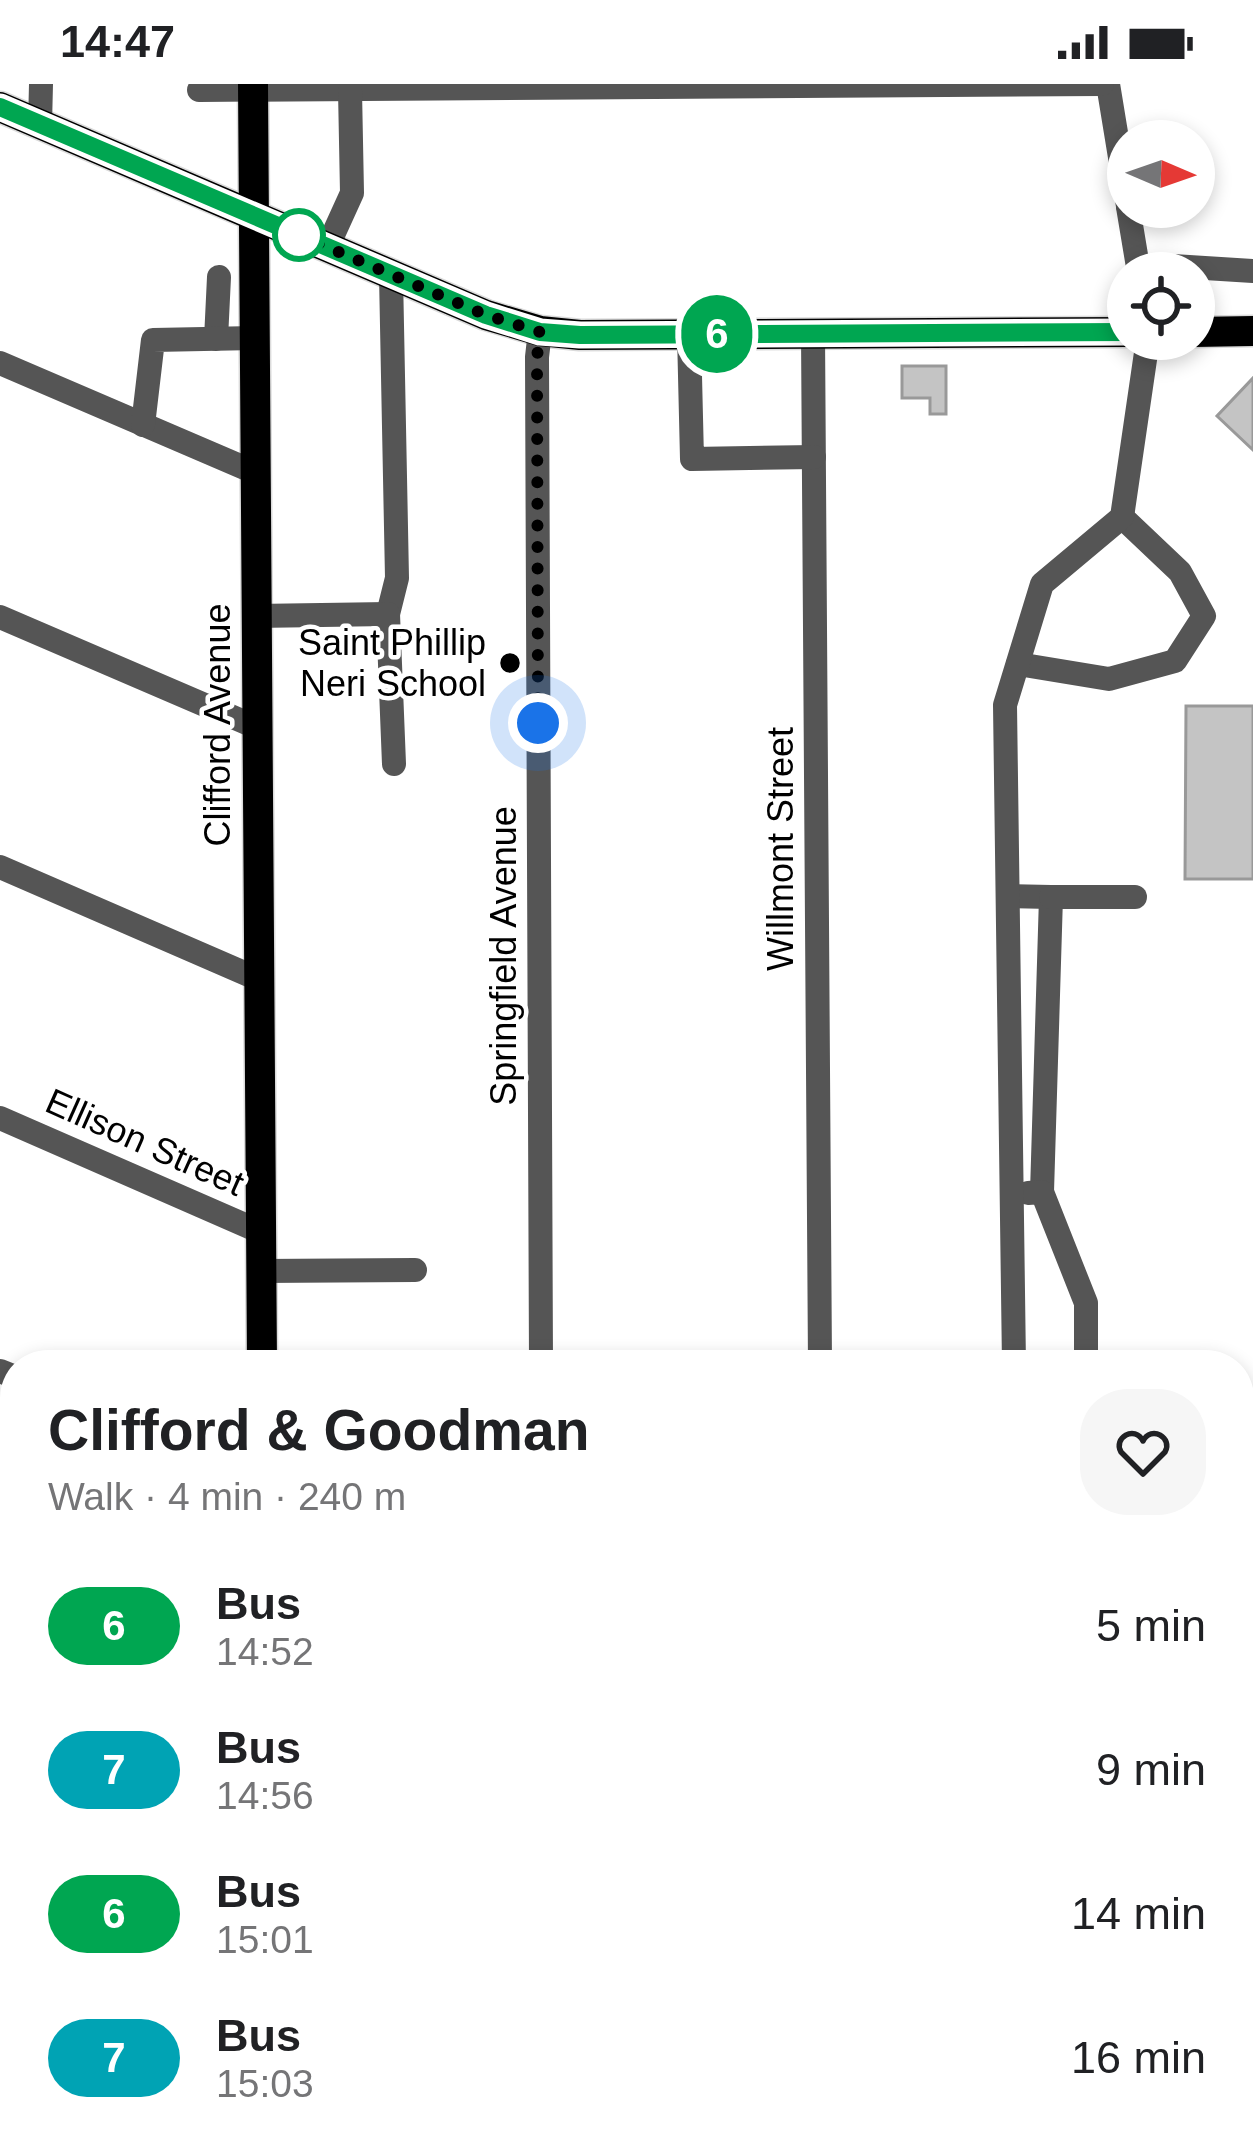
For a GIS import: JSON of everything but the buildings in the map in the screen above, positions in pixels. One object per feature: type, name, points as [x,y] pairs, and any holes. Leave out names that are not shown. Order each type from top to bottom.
[{"type":"main road","name":"Clifford Avenue","points":[[253,87],[262,1350]]},
{"type":"main road","points":[[0,107],[506,323],[540,332],[1107,332]]},
{"type":"main road","points":[[1215,332],[1253,331]]},
{"type":"street","points":[[40,84],[40,125]]},
{"type":"street","points":[[199,91],[1105,84],[1112,120]]},
{"type":"street","points":[[327,248],[352,193],[350,90]]},
{"type":"street","points":[[1215,269],[1253,271]]},
{"type":"street","points":[[391,275],[397,578],[388,614],[394,764]]},
{"type":"street","points":[[216,339],[219,277]]},
{"type":"street","name":"Springfield Avenue","points":[[540,332],[541,1350]]},
{"type":"street","name":"Willmont Street","points":[[813,333],[820,1350]]},
{"type":"street","points":[[689,334],[692,459],[814,457]]},
{"type":"street","points":[[143,424],[152,340],[255,338]]},
{"type":"street","points":[[1014,1350],[1005,705],[1042,584],[1123,518],[1145,360]]},
{"type":"street","points":[[0,363],[254,472]]},
{"type":"street","points":[[1018,664],[1109,679],[1175,661],[1204,616],[1180,572],[1123,518]]},
{"type":"street","points":[[255,616],[388,614]]},
{"type":"street","points":[[0,616],[256,728]]},
{"type":"street","points":[[0,867],[258,979]]},
{"type":"street","points":[[1008,896],[1135,897]]},
{"type":"street","points":[[1051,896],[1042,1192],[1086,1304],[1086,1350]]},
{"type":"street","name":"Ellison Street","points":[[0,1118],[261,1232]]},
{"type":"street","points":[[1012,1194],[1042,1192]]},
{"type":"street","points":[[261,1271],[416,1270]]},
{"type":"bus line","name":"6","points":[[0,107],[486,315],[540,332],[1107,332]]},
{"type":"place","name":"Saint Phillip Neri School","points":[[510,663]]},
{"type":"route","points":[[299,235],[486,315],[540,332],[538,723]]}]
